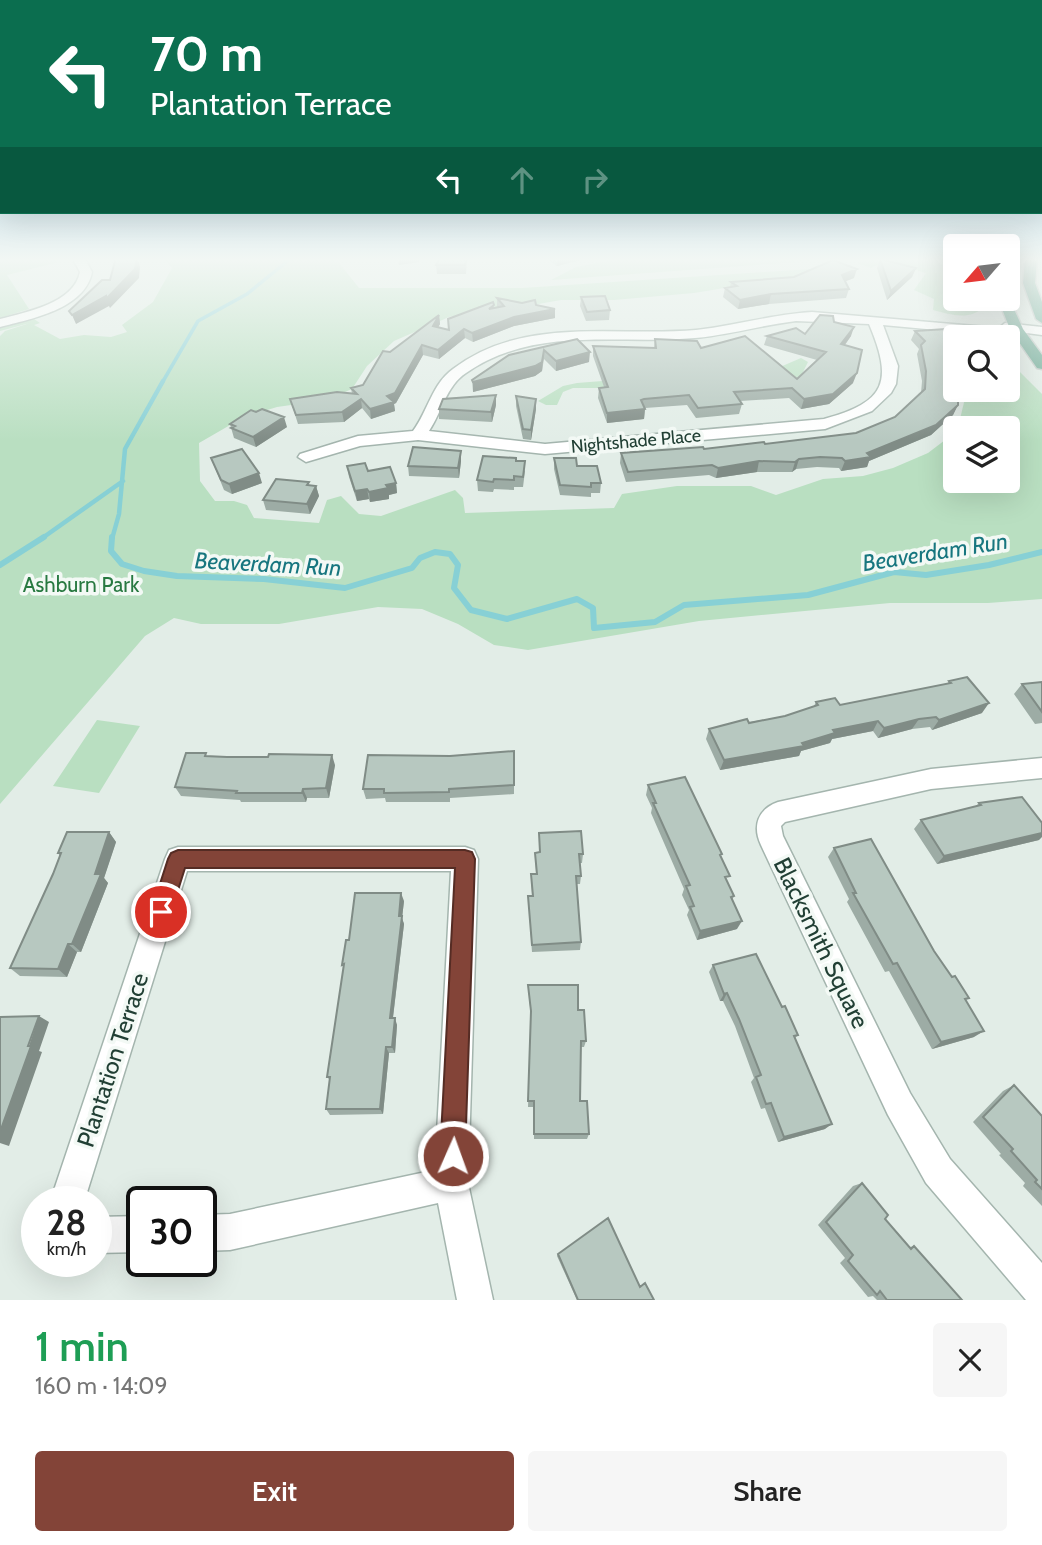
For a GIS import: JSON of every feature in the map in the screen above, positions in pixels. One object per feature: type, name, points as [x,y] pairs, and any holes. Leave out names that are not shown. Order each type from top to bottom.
[{"type":"main road","points":[[1020,333],[1042,365]]},
{"type":"street","points":[[418,435],[426,426],[436,398],[449,379],[483,356],[521,342],[579,334],[684,335],[775,320]]},
{"type":"street","points":[[868,320],[943,326]]},
{"type":"street","name":"Nightshade Place","points":[[306,457],[358,441],[418,435],[545,449],[825,424],[870,406],[887,386],[891,374],[874,320]]},
{"type":"street","points":[[1020,329],[1042,331]]},
{"type":"street","name":"Blacksmith Square","points":[[1042,768],[931,779],[778,813],[767,827],[769,837],[900,1104],[937,1171],[1042,1291]]},
{"type":"street","name":"Plantation Terrace","points":[[72,1186],[178,859],[465,859],[452,1183],[475,1300]]},
{"type":"street","points":[[217,1233],[230,1233],[452,1183]]},
{"type":"green space","name":"Ashburn Park","points":[[35,320],[40,323],[34,325],[60,339],[84,335],[111,337],[127,332],[122,325],[129,320],[443,320],[394,341],[367,366],[352,389],[326,400],[277,407],[244,417],[199,443],[200,481],[215,501],[234,501],[247,505],[254,518],[319,523],[327,500],[341,496],[359,514],[381,516],[455,490],[463,498],[465,513],[614,508],[622,494],[677,486],[751,486],[776,495],[823,479],[863,476],[893,468],[928,453],[943,442],[943,493],[1020,493],[1020,416],[961,416],[964,402],[1020,402],[1020,372],[1042,394],[1042,599],[988,603],[890,603],[699,621],[528,650],[494,645],[458,624],[422,609],[378,607],[279,624],[201,624],[174,618],[145,636],[0,804],[0,336],[5,331],[30,323],[0,331],[0,328]]},
{"type":"green space","points":[[801,358],[808,362],[801,376],[791,379],[655,388],[573,388],[563,392],[557,405],[546,405],[538,401],[563,386],[577,383],[780,367]]},
{"type":"green space","points":[[97,720],[140,726],[99,793],[53,786]]},
{"type":"building","points":[[433,320],[436,320],[433,326],[449,330],[448,320],[507,320],[472,333],[464,329],[438,350],[422,345],[395,393],[387,396],[394,402],[370,409],[361,399],[342,412],[296,415],[290,399],[337,392],[357,394],[351,388],[363,385],[383,351],[390,352]]},
{"type":"building","points":[[816,320],[834,320],[854,327],[841,344],[862,350],[857,373],[833,394],[804,399],[792,388],[734,392],[742,404],[698,408],[689,395],[644,399],[641,400],[645,409],[607,413],[599,388],[608,387],[593,346],[656,348],[655,339],[697,341],[701,348],[745,336],[797,379],[826,352],[767,336],[796,328],[805,334]]},
{"type":"building","points":[[943,329],[943,402],[958,402],[958,405],[936,425],[867,453],[871,457],[845,461],[842,458],[820,457],[799,459],[795,462],[759,461],[718,468],[712,465],[628,472],[621,453],[765,444],[856,433],[895,417],[925,389],[926,371],[921,345],[925,341],[915,331]]},
{"type":"building","points":[[577,339],[590,352],[556,361],[544,350],[542,362],[535,366],[473,382],[472,380],[509,355]]},
{"type":"building","points":[[496,395],[491,412],[439,409],[443,399]]},
{"type":"building","points":[[516,396],[536,399],[531,430],[523,429]]},
{"type":"building","points":[[262,409],[284,417],[253,437],[231,428],[235,426],[230,424],[251,410],[256,412]]},
{"type":"building","points":[[413,447],[461,451],[458,468],[408,466]]},
{"type":"building","points":[[242,449],[259,473],[229,484],[221,480],[211,458]]},
{"type":"building","points":[[483,456],[525,461],[523,477],[514,476],[514,480],[494,479],[493,482],[477,480]]},
{"type":"building","points":[[554,458],[576,458],[577,466],[597,466],[601,483],[591,483],[591,487],[560,485]]},
{"type":"building","points":[[365,463],[368,471],[390,467],[396,483],[386,485],[388,488],[369,492],[367,489],[355,491],[347,466]]},
{"type":"building","points":[[276,479],[309,482],[307,485],[316,486],[307,504],[263,500]]},
{"type":"building","points":[[967,677],[989,703],[939,720],[936,717],[919,719],[884,728],[878,721],[833,730],[835,733],[802,743],[804,746],[724,760],[709,729],[747,719],[749,723],[785,716],[818,705],[816,702],[835,698],[840,705],[951,683],[949,681]]},
{"type":"building","points":[[1042,682],[1042,712],[1022,684]]},
{"type":"building","points":[[514,751],[514,785],[449,789],[449,792],[384,793],[384,789],[363,789],[368,755],[450,756]]},
{"type":"building","points":[[186,753],[227,757],[268,757],[269,754],[332,755],[326,788],[303,789],[302,793],[236,793],[237,791],[175,787]]},
{"type":"building","points":[[685,777],[722,854],[720,855],[730,876],[725,877],[742,921],[700,931],[690,907],[694,906],[686,886],[690,885],[653,803],[656,803],[648,785]]},
{"type":"building","points":[[1022,797],[1042,823],[1042,833],[944,856],[921,820],[981,805],[979,803]]},
{"type":"building","points":[[581,831],[581,876],[576,876],[581,942],[532,945],[528,896],[533,896],[531,874],[537,874],[535,853],[540,852],[539,833]]},
{"type":"building","points":[[67,832],[109,832],[95,874],[101,874],[72,944],[68,944],[58,969],[10,968],[53,874]]},
{"type":"building","points":[[871,839],[934,951],[969,998],[965,999],[984,1031],[941,1042],[897,963],[893,964],[853,893],[856,893],[834,848]]},
{"type":"building","points":[[355,893],[401,893],[399,916],[402,916],[390,1018],[395,1018],[392,1047],[386,1047],[380,1109],[326,1109],[330,1077],[327,1077],[344,964],[342,965],[346,940],[349,940]]},
{"type":"building","points":[[756,954],[798,1035],[794,1036],[832,1124],[784,1137],[771,1103],[766,1104],[756,1077],[761,1075],[739,1019],[727,993],[724,994],[713,965]]},
{"type":"building","points":[[528,985],[578,985],[578,1010],[584,1010],[586,1041],[581,1041],[580,1101],[587,1101],[589,1134],[534,1134],[534,1101],[528,1101],[531,1011]]},
{"type":"building","points":[[39,1016],[28,1046],[31,1046],[0,1132],[0,1017]]},
{"type":"building","points":[[1014,1085],[1042,1116],[1042,1189],[1011,1151],[1013,1149],[983,1117]]},
{"type":"building","points":[[862,1183],[888,1215],[885,1219],[911,1249],[914,1246],[962,1300],[887,1300],[880,1291],[877,1295],[848,1261],[853,1255],[826,1222]]},
{"type":"building","points":[[608,1218],[640,1287],[645,1283],[654,1300],[578,1300],[558,1254]]},
{"type":"waterway","name":"Beaverdam Run","points":[[162,383],[200,320]]},
{"type":"waterway","name":"Beaverdam Run","points":[[122,482],[125,449],[163,381]]},
{"type":"waterway","points":[[42,538],[122,482]]},
{"type":"waterway","name":"Beaverdam Run","points":[[112,539],[119,514],[122,482]]},
{"type":"waterway","name":"Beaverdam Run","points":[[112,537],[111,551],[122,564],[144,571],[177,576],[264,579],[345,588],[412,568],[420,558],[435,552],[450,554],[458,565],[454,588],[471,610],[507,619],[577,599],[593,608],[594,628],[655,622],[684,605],[808,595],[894,572],[926,575],[989,565],[1042,552]]},
{"type":"waterway","points":[[0,565],[42,538]]},
{"type":"route","points":[[161,912],[178,859],[465,859],[453,1156]]}]
